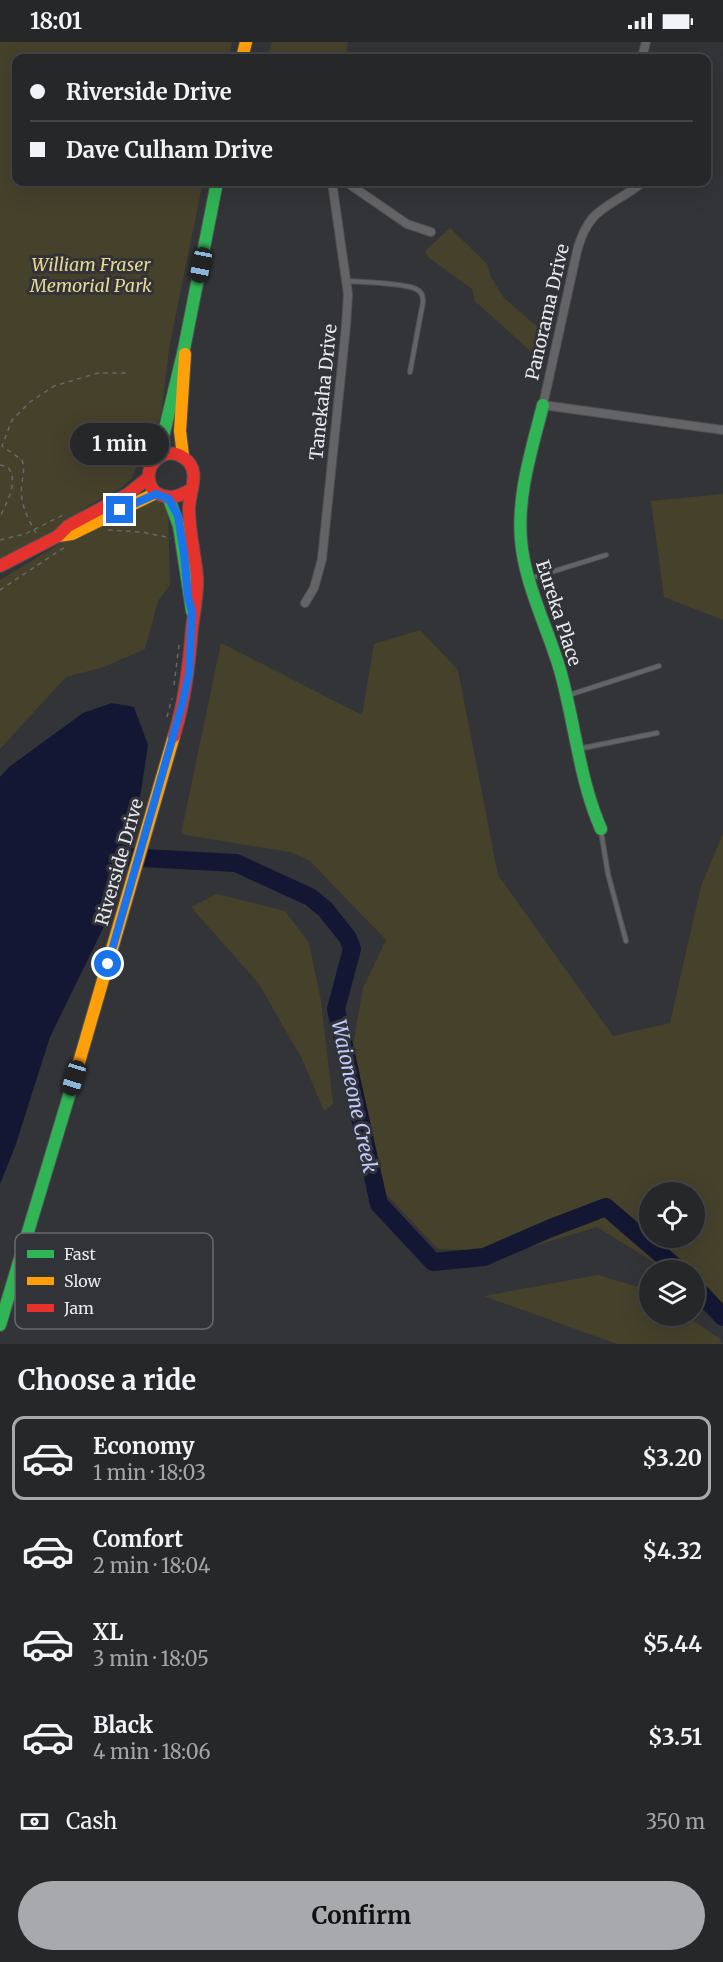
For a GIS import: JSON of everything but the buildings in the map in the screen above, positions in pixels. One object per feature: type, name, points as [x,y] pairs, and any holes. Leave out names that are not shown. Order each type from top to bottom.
[{"type":"main road","points":[[184,349],[186,371],[179,436],[183,456],[193,469],[194,477],[190,490],[176,499],[169,499],[152,490],[148,478],[150,468],[158,458],[168,423],[216,186]]},
{"type":"main road","name":"Eureka Place","points":[[543,405],[521,499],[520,545],[566,696],[589,802],[601,829]]},
{"type":"main road","points":[[158,458],[167,454],[183,456]]},
{"type":"main road","points":[[84,519],[128,494],[148,478]]},
{"type":"main road","name":"Riverside Drive","points":[[28,1233],[144,844],[189,673],[192,612],[196,597],[189,506],[190,490]]},
{"type":"main road","points":[[0,566],[58,536],[68,526],[156,494]]},
{"type":"main road","name":"Riverside Drive","points":[[169,499],[181,526],[188,597],[192,612]]},
{"type":"main road","name":"Riverside Drive","points":[[0,1325],[15,1275]]},
{"type":"street","name":"Tanekaha Drive","points":[[305,603],[314,588],[322,559],[348,300],[333,186]]},
{"type":"street","points":[[352,186],[407,224],[431,232]]},
{"type":"street","name":"Panorama Drive","points":[[637,186],[600,210],[584,231],[577,251],[543,405],[723,430]]},
{"type":"lane","points":[[346,281],[406,287],[416,289],[423,296],[410,372]]},
{"type":"lane","points":[[530,579],[606,555]]},
{"type":"lane","points":[[566,696],[659,666]]},
{"type":"lane","points":[[578,749],[657,733]]},
{"type":"lane","points":[[601,829],[608,874],[626,941]]},
{"type":"path","points":[[43,544],[26,515],[22,503],[22,483],[25,472],[22,460],[1,446],[12,420],[30,402],[54,386],[98,373],[129,373]]},
{"type":"path","points":[[0,465],[8,467],[14,484],[0,517]]},
{"type":"path","points":[[0,540],[35,530],[62,515],[84,519],[94,530],[141,532],[172,539]]},
{"type":"path","points":[[0,590],[68,545]]},
{"type":"path","points":[[165,723],[174,690],[179,645]]},
{"type":"green space","name":"William Fraser Memorial Park","points":[[0,42],[232,42],[230,54],[12,54],[12,186],[202,186],[170,343],[161,416],[150,447],[139,461],[132,478],[121,488],[86,507],[72,520],[0,561]]},
{"type":"green space","points":[[272,42],[348,42],[346,54],[268,54]]},
{"type":"green space","points":[[450,228],[487,264],[491,277],[504,298],[546,334],[538,358],[475,301],[472,289],[428,257],[425,251]]},
{"type":"green space","points":[[723,494],[723,620],[664,597],[651,501]]},
{"type":"green space","points":[[157,500],[168,506],[170,585],[158,601],[145,649],[104,667],[66,677],[0,749],[0,580],[97,524],[137,506]]},
{"type":"green space","points":[[420,630],[458,670],[498,875],[613,1036],[670,1023],[701,886],[723,834],[723,1321],[705,1304],[705,1260],[650,1260],[597,1227],[514,1252],[438,1249],[384,1192],[348,1073],[363,988],[386,940],[310,861],[290,852],[181,834],[221,643],[362,715],[374,644]]},
{"type":"green space","points":[[217,894],[285,911],[309,943],[321,1001],[333,1104],[324,1111],[302,1059],[259,984],[191,907]]},
{"type":"green space","points":[[598,1275],[639,1287],[639,1326],[701,1326],[719,1338],[723,1344],[617,1344],[484,1296]]},
{"type":"water","points":[[112,703],[134,707],[148,745],[139,804],[131,827],[112,910],[50,1037],[15,1147],[0,1184],[0,777],[9,767],[83,713]]},
{"type":"waterway","name":"Waioneone Creek","points":[[100,853],[124,857],[236,863],[310,897],[325,909],[348,938],[352,949],[336,1009],[379,1204],[433,1262],[484,1257],[606,1207],[667,1260]]},
{"type":"waterway","name":"Waioneone Creek","points":[[705,1298],[723,1317]]},
{"type":"traffic: fast","points":[[158,458],[184,349],[216,186]]},
{"type":"traffic: fast","points":[[543,405],[523,489],[520,523],[523,556],[531,589],[560,670],[587,791],[601,829]]},
{"type":"traffic: fast","points":[[169,499],[179,526],[192,611]]},
{"type":"traffic: fast","points":[[28,1233],[77,1069]]},
{"type":"traffic: fast","points":[[0,1325],[15,1275]]},
{"type":"traffic: slow","points":[[243,54],[246,42]]},
{"type":"traffic: slow","points":[[183,456],[180,431],[185,354]]},
{"type":"traffic: slow","points":[[58,536],[72,534],[156,493]]},
{"type":"traffic: slow","points":[[77,1069],[174,736]]},
{"type":"traffic: jam","points":[[174,736],[186,682],[197,590],[189,509],[193,475],[189,463],[175,454],[167,454],[154,462],[149,477],[156,493],[173,497],[190,490]]},
{"type":"traffic: jam","points":[[0,566],[58,536],[68,526],[128,494],[148,478]]},
{"type":"route","points":[[108,964],[182,705],[189,673],[192,640],[192,612],[188,597],[181,526],[169,499],[156,494],[120,510]]}]
